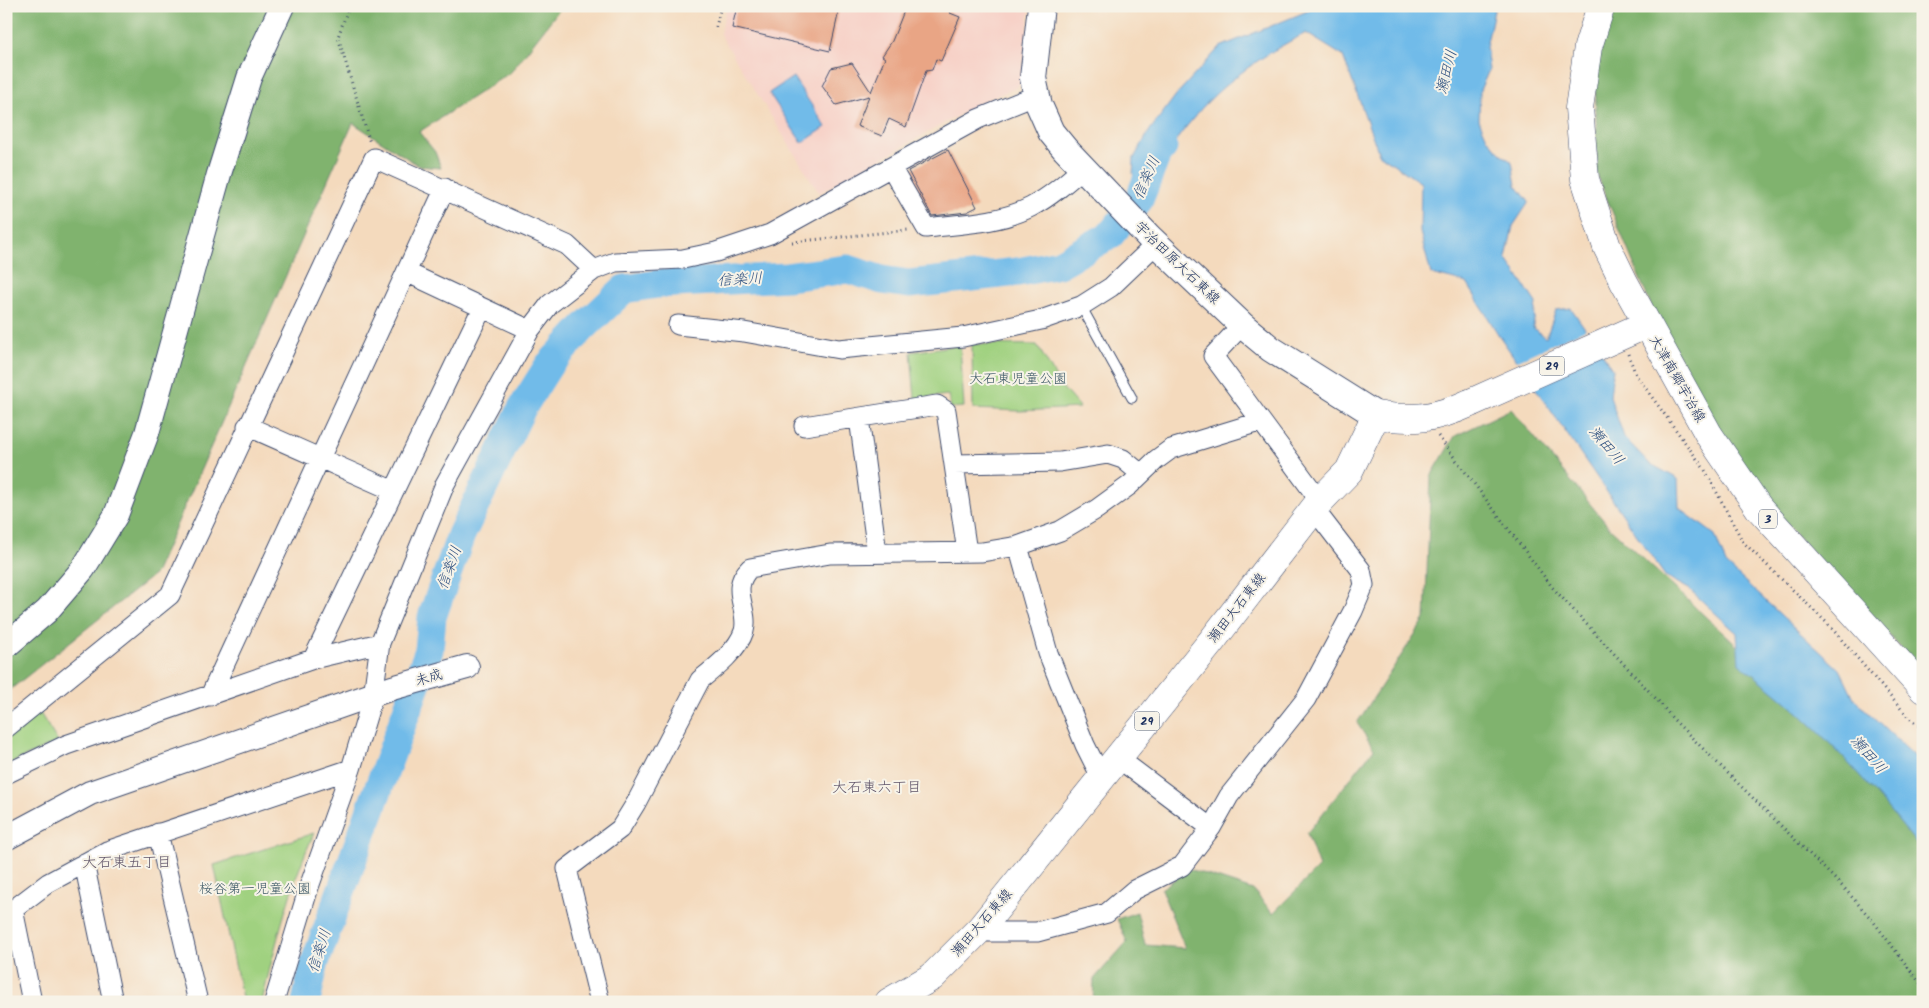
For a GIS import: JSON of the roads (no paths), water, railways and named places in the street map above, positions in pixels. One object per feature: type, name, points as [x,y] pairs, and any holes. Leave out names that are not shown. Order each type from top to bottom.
[{"type":"main road","name":"宇治田原大石東線","points":[[1041,6],[1033,78],[1037,95],[1051,132],[1153,240],[1242,325],[1271,349],[1376,415]]},
{"type":"main road","name":"大津南郷宇治線","points":[[1601,6],[1588,47],[1579,108],[1585,179],[1607,247],[1640,327],[1758,508],[1923,689]]},
{"type":"main road","name":"29","points":[[1376,415],[1398,418],[1427,418],[1449,412],[1640,327]]},
{"type":"main road","name":"瀬田大石東線","points":[[889,1002],[932,977],[980,929],[1110,768],[1317,505],[1349,471],[1376,415]]},
{"type":"street","points":[[6,646],[47,611],[83,569],[116,515],[146,432],[219,174],[249,78],[282,6]]},
{"type":"street","points":[[274,1002],[309,887],[350,769],[382,692],[380,643],[446,484],[530,330],[550,304],[594,270],[614,262],[683,258],[716,252],[770,234],[892,169],[978,119],[1037,95]]},
{"type":"street","points":[[6,728],[170,595],[247,426],[374,158],[445,188],[567,245],[594,270]]},
{"type":"street","points":[[892,169],[926,228],[1008,216],[1030,207],[1088,173]]},
{"type":"street","points":[[210,696],[445,188]]},
{"type":"street","points":[[678,325],[744,332],[839,349],[963,337],[1041,320],[1082,306],[1111,287],[1153,240]]},
{"type":"street","points":[[406,272],[530,330]]},
{"type":"street","points":[[313,659],[482,308]]},
{"type":"street","points":[[980,929],[989,932],[1037,932],[1107,913],[1134,890],[1182,866],[1211,828],[1229,796],[1306,699],[1353,611],[1364,585],[1361,570],[1213,356],[1242,325]]},
{"type":"street","points":[[804,426],[937,405],[946,411],[968,552]]},
{"type":"street","points":[[858,418],[878,553]]},
{"type":"street","points":[[600,1002],[567,869],[620,829],[636,803],[700,680],[713,670],[734,647],[744,630],[740,588],[742,576],[750,568],[830,554],[968,552],[1018,546],[1060,531],[1097,509],[1171,449],[1260,422]]},
{"type":"street","points":[[247,426],[394,491]]},
{"type":"street","points":[[954,464],[1060,462],[1108,454],[1122,459],[1141,474]]},
{"type":"street","points":[[1018,546],[1048,653],[1084,745],[1110,768],[1211,828]]},
{"type":"street","points":[[6,774],[66,745],[313,659],[380,643]]},
{"type":"street","name":"未成","points":[[6,838],[90,793],[382,692],[466,667]]},
{"type":"street","points":[[32,1002],[10,912],[48,883],[107,851],[350,769]]},
{"type":"street","points":[[158,834],[198,1002]]},
{"type":"street","points":[[84,863],[113,1002]]},
{"type":"lane","points":[[1082,306],[1132,398]]},
{"type":"water","name":"瀬田川","points":[[1311,6],[1495,6],[1486,47],[1489,70],[1480,90],[1479,120],[1487,138],[1500,153],[1512,162],[1516,185],[1529,202],[1513,226],[1506,258],[1536,303],[1533,328],[1546,338],[1556,310],[1571,308],[1613,369],[1610,397],[1624,437],[1649,463],[1678,479],[1679,508],[1715,535],[1726,564],[1841,671],[1855,700],[1923,764],[1923,852],[1837,751],[1790,705],[1739,664],[1737,633],[1689,589],[1665,576],[1498,334],[1467,283],[1431,274],[1420,232],[1421,183],[1379,154],[1343,56],[1306,33],[1292,40],[1250,66],[1212,98],[1186,128],[1143,186],[1133,174],[1134,158],[1150,130],[1176,95],[1220,47],[1310,10]]},
{"type":"water","points":[[793,77],[826,127],[802,143],[769,93]]},
{"type":"waterway","name":"信楽川","points":[[306,1002],[314,965],[429,650],[432,617],[461,535],[522,408],[549,365],[583,328],[624,289],[658,284],[787,277],[848,269],[882,280],[909,284],[1018,272],[1059,264],[1110,235],[1139,200],[1157,154],[1163,147]]},
{"type":"district","name":"大石東六丁目","points":[[877,788]]},
{"type":"district","name":"大石東五丁目","points":[[127,863]]},
{"type":"park label","name":"大石東児童公園","points":[[1018,379]]},
{"type":"park label","name":"桜谷第一児童公園","points":[[255,889]]}]
